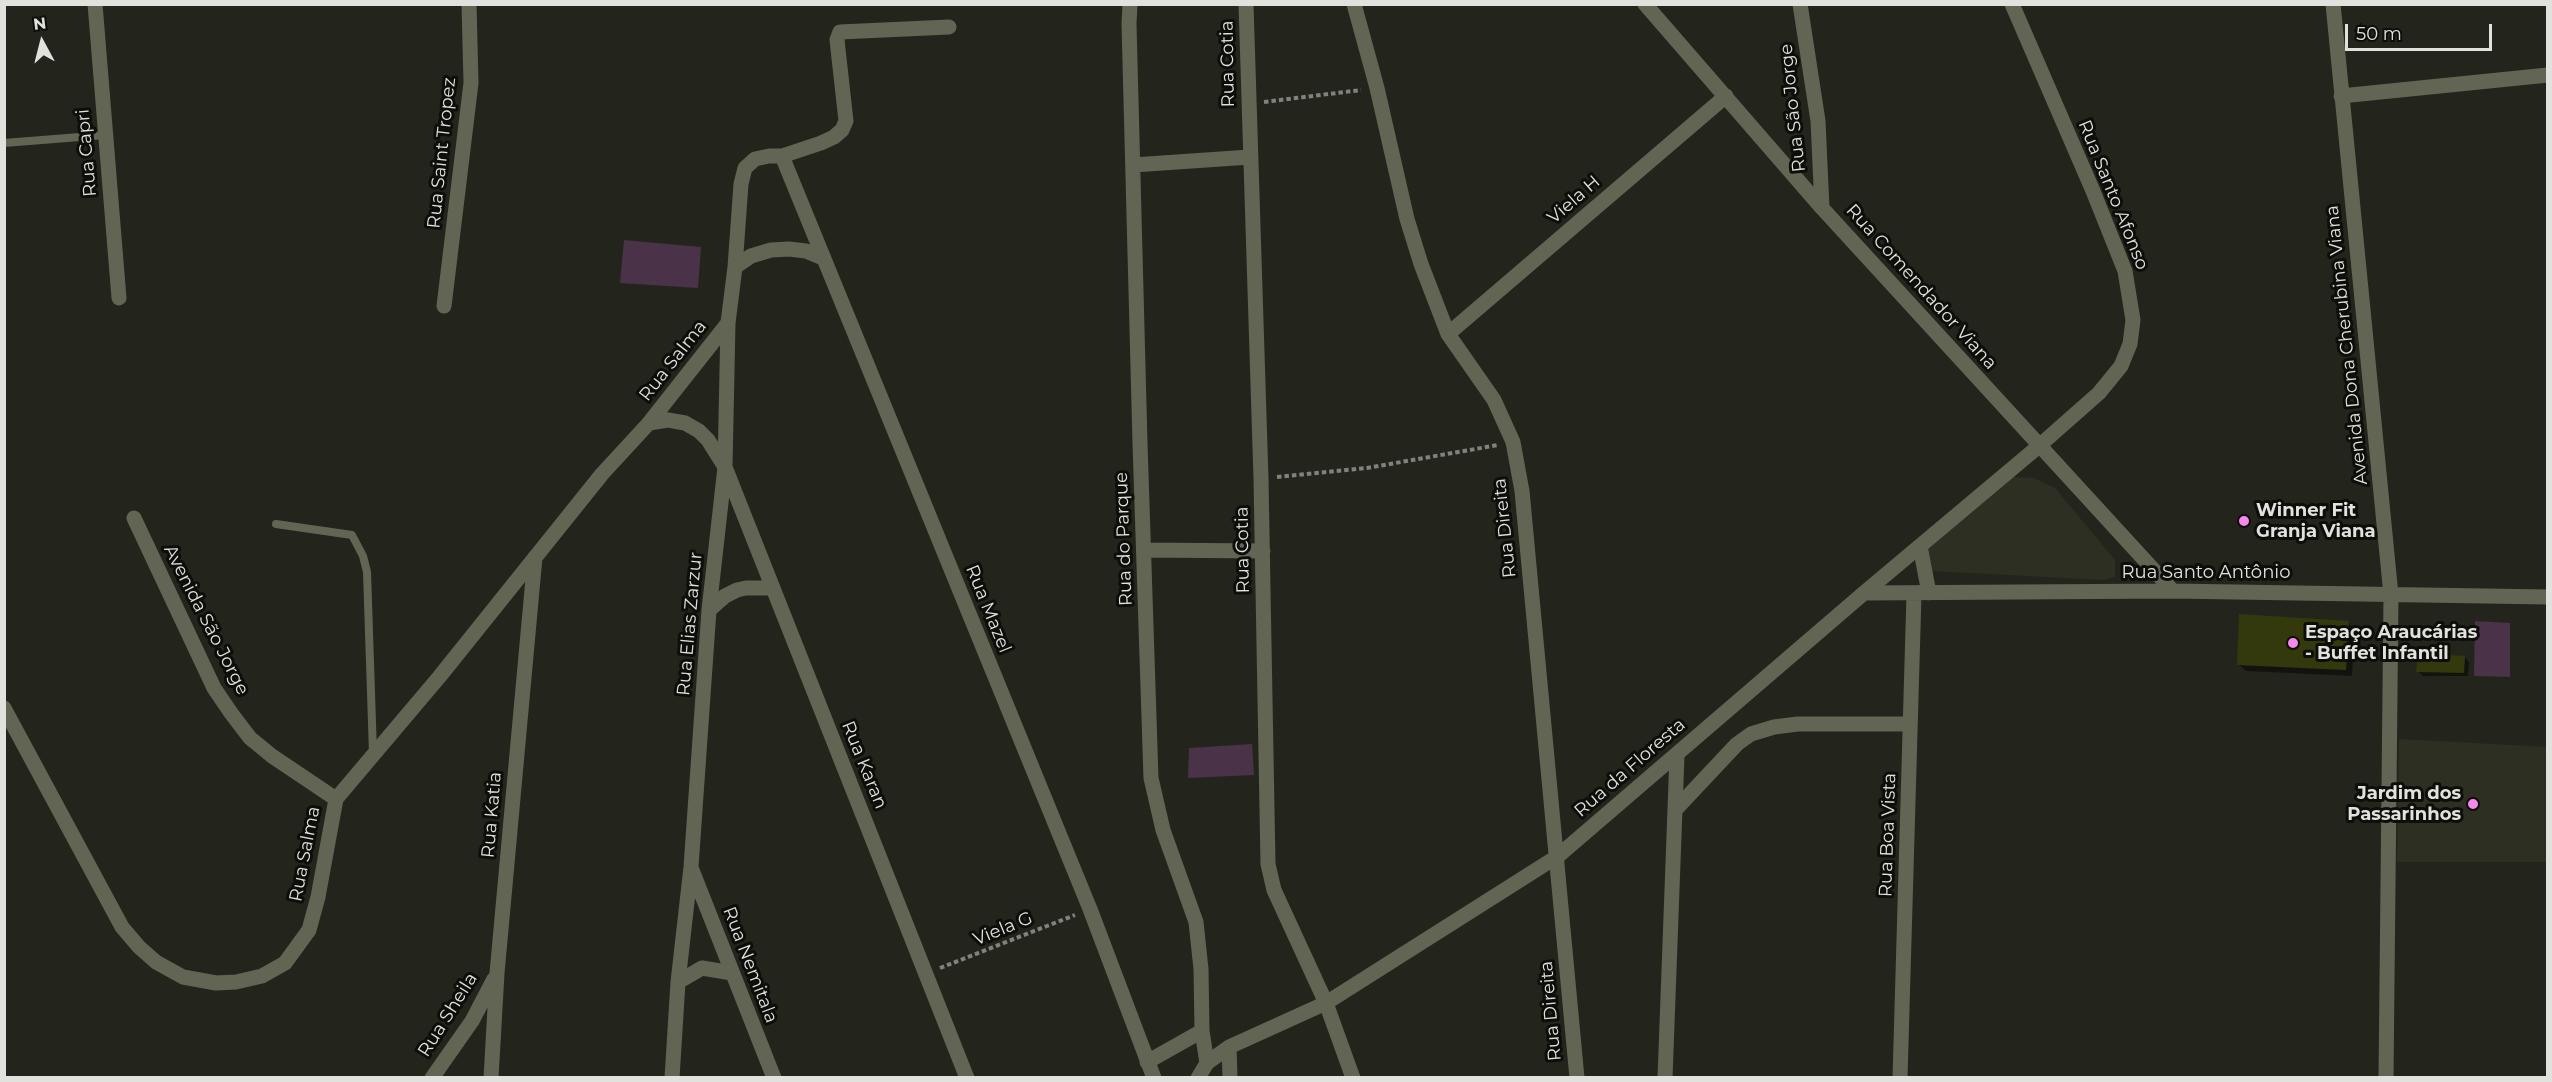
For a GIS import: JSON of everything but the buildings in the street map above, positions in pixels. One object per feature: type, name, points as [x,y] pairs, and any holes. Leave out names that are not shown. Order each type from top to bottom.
[{"type":"street","name":"Rua Capri","points":[[95,4],[119,298]]},
{"type":"street","name":"Rua Saint Tropez","points":[[444,306],[471,83],[469,4]]},
{"type":"street","name":"Rua do Parque","points":[[1130,4],[1151,778],[1163,830],[1196,922],[1201,969],[1202,1031],[1208,1063]]},
{"type":"street","name":"Rua Cotia","points":[[1246,4],[1263,551],[1268,864],[1274,890],[1326,1003],[1353,1077]]},
{"type":"street","name":"Rua Direita","points":[[1354,4],[1377,88],[1407,219],[1448,334],[1494,400],[1514,442],[1522,491],[1577,1077]]},
{"type":"street","name":"Rua Comendador Viana","points":[[1645,4],[1822,208],[2173,591]]},
{"type":"street","name":"Rua São Jorge","points":[[1800,4],[1818,121],[1822,208]]},
{"type":"street","name":"Rua Santo Afonso","points":[[2012,4],[2125,271],[2133,320],[2130,344],[2121,366],[2099,393],[2039,447]]},
{"type":"street","name":"Avenida Dona Cherubina Viana","points":[[2333,4],[2391,595],[2386,1077]]},
{"type":"street","name":"Rua Elias Zarzur","points":[[672,1077],[678,982],[691,867],[709,610],[725,467],[728,323],[741,184],[745,168],[755,159],[782,156],[827,140],[842,130],[846,121],[837,40],[840,32],[949,27]]},
{"type":"street","points":[[2342,96],[2547,75]]},
{"type":"street","name":"Viela H","points":[[1448,334],[1726,96]]},
{"type":"street","name":"Rua Mazel","points":[[782,156],[1090,909],[1154,1077]]},
{"type":"street","points":[[1133,165],[1250,157]]},
{"type":"street","points":[[735,267],[751,256],[771,250],[806,251],[823,258]]},
{"type":"street","name":"Rua Salma","points":[[4,708],[122,927],[156,962],[183,977],[216,983],[236,982],[262,976],[285,963],[309,930],[318,897],[336,799],[373,757],[602,474],[649,423],[728,323]]},
{"type":"street","name":"Rua Salma","points":[[649,423],[685,423],[699,431],[708,440],[725,467]]},
{"type":"street","name":"Rua da Floresta","points":[[1198,1077],[1208,1063],[1229,1047],[1326,1003],[1558,856],[1864,592],[2039,447]]},
{"type":"street","name":"Rua Karan","points":[[725,467],[967,1077]]},
{"type":"street","name":"Avenida São Jorge","points":[[134,518],[214,688],[231,713],[250,738],[272,756],[336,799]]},
{"type":"street","name":"Rua Boa Vista","points":[[1900,1077],[1910,724],[1921,594],[1920,546]]},
{"type":"street","points":[[1144,550],[1263,551]]},
{"type":"street","name":"Rua Katia","points":[[491,1077],[497,973],[535,557]]},
{"type":"street","points":[[709,610],[725,596],[737,590],[773,588]]},
{"type":"street","name":"Rua Santo Antônio","points":[[1864,592],[1921,594],[2173,591],[2547,597]]},
{"type":"street","points":[[1675,810],[1737,744],[1751,734],[1774,726],[1798,724],[1910,724]]},
{"type":"street","points":[[1665,1077],[1677,755]]},
{"type":"street","name":"Rua Nemitala","points":[[691,867],[774,1077]]},
{"type":"street","points":[[678,982],[702,968],[732,973]]},
{"type":"street","name":"Rua Sheila","points":[[432,1077],[472,1021],[497,973]]},
{"type":"street","points":[[1147,1062],[1202,1031]]},
{"type":"street","points":[[1229,1047],[1230,1077]]},
{"type":"lane","points":[[4,143],[105,135]]},
{"type":"lane","points":[[276,524],[352,535],[363,556],[368,572],[373,757]]},
{"type":"path","points":[[1248,104],[1377,88]]},
{"type":"path","points":[[1261,478],[1367,468],[1514,442]]},
{"type":"path","name":"Viela G","points":[[926,974],[1090,909]]},
{"type":"shaded area","points":[[624,240],[701,247],[698,288],[620,283]]},
{"type":"shaded area","points":[[2013,477],[2034,478],[2055,488],[2115,560],[2115,577],[2104,580],[1930,571],[1927,551],[1932,542]]},
{"type":"shaded area","points":[[2475,621],[2510,623],[2510,677],[2474,676]]},
{"type":"shaded area","name":"Jardim dos Passarinhos","points":[[2399,739],[2547,747],[2547,862],[2397,862]]},
{"type":"shaded area","points":[[1252,744],[1254,775],[1188,778],[1189,748]]},
{"type":"place","name":"Winner Fit Granja Viana","points":[[2244,521]]},
{"type":"place","name":"Espaço Araucárias - Buffet Infantil","points":[[2293,643]]},
{"type":"place","name":"Jardim dos Passarinhos","points":[[2473,804]]}]
